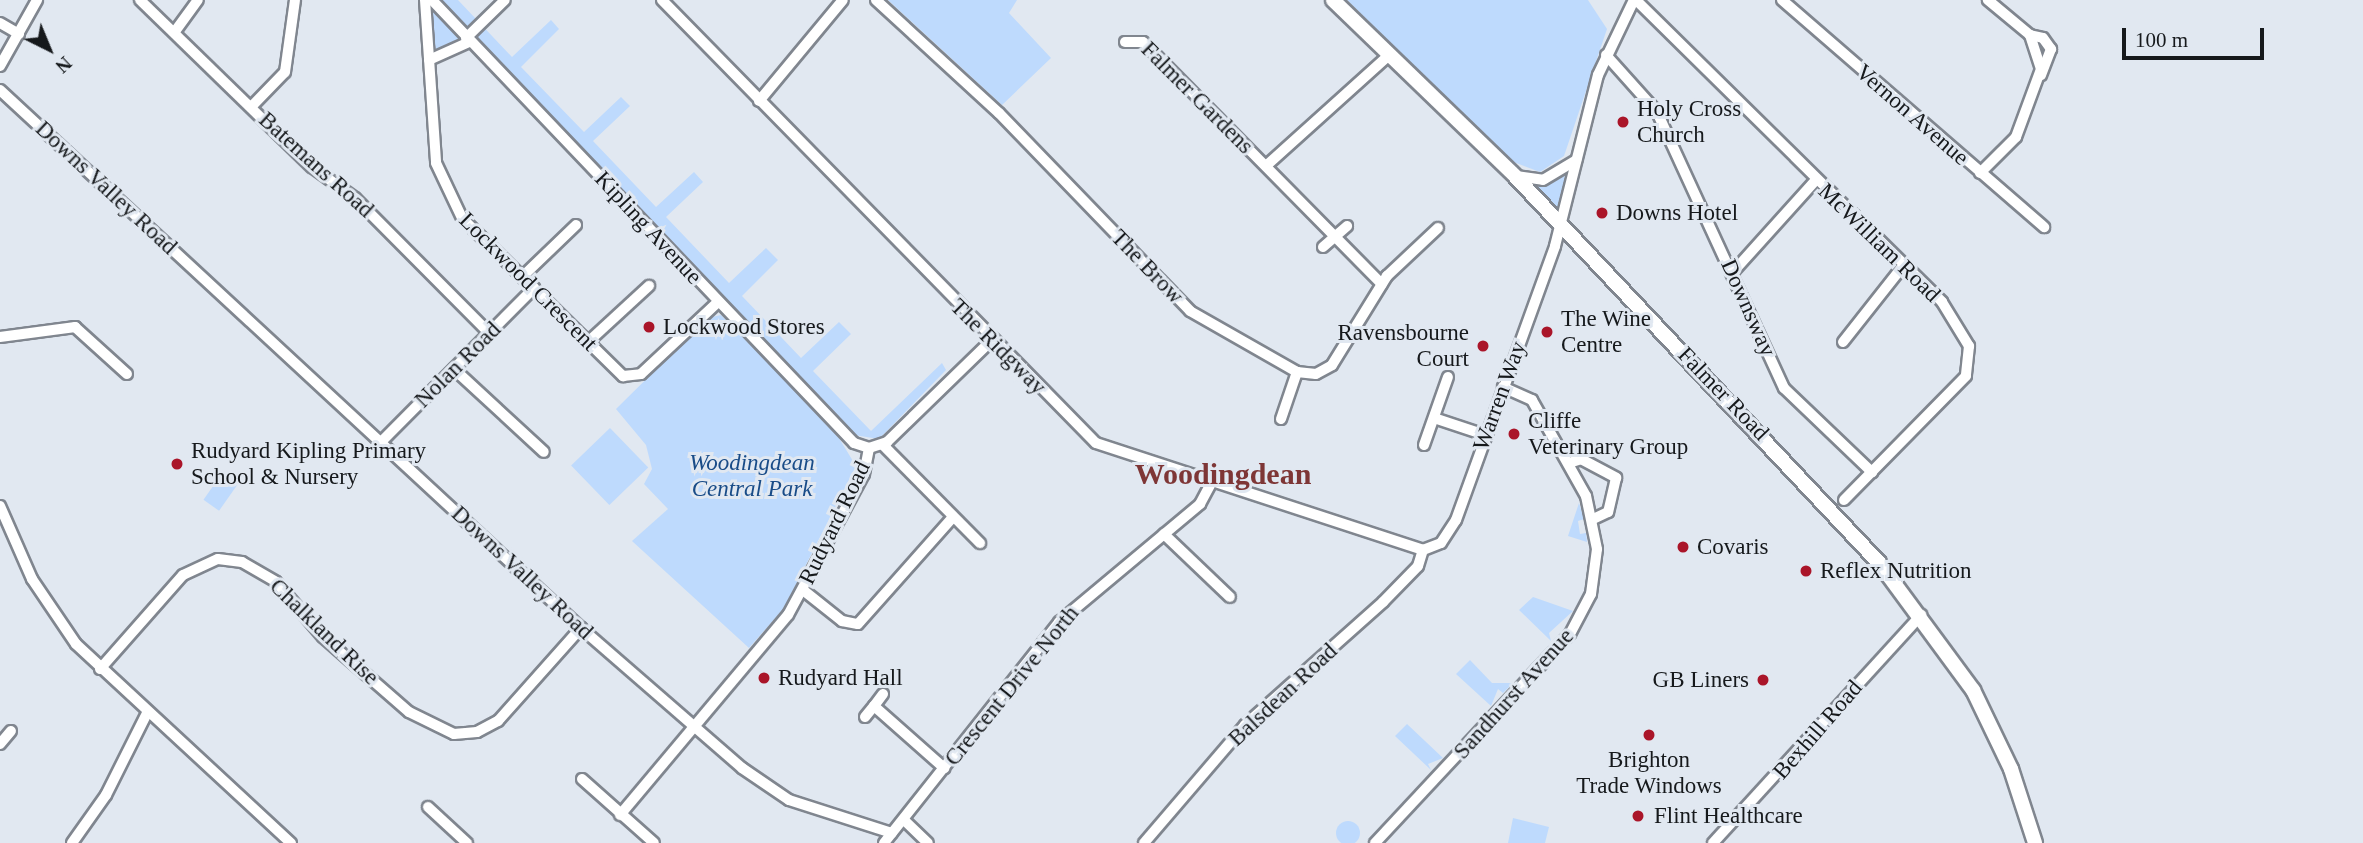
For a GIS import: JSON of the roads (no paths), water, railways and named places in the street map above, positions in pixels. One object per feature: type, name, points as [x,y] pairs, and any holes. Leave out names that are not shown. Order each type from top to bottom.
[{"type":"main road","name":"Falmer Road","points":[[1333,0],[1514,175],[1561,227],[1802,475],[1921,615],[1984,710],[2035,843]]},
{"type":"street","points":[[0,66],[37,0]]},
{"type":"street","name":"Batemans Road","points":[[140,0],[176,30],[312,167],[355,198],[489,333]]},
{"type":"street","points":[[176,30],[198,0]]},
{"type":"street","points":[[252,106],[285,72],[295,0]]},
{"type":"street","name":"Lockwood Crescent","points":[[425,0],[442,186],[462,218],[621,374],[638,376],[718,302]]},
{"type":"street","name":"Kipling Avenue","points":[[432,0],[467,40],[851,440],[869,448]]},
{"type":"street","points":[[429,60],[467,40],[505,0]]},
{"type":"street","name":"The Ridgway","points":[[662,0],[991,341],[1102,447],[1423,550]]},
{"type":"street","points":[[759,101],[843,0]]},
{"type":"street","name":"The Brow","points":[[876,0],[999,113],[1190,311],[1297,372]]},
{"type":"street","name":"Warren Way","points":[[1423,550],[1441,543],[1453,527],[1561,227],[1576,160],[1606,55],[1635,0]]},
{"type":"street","name":"McWilliam Road","points":[[1635,0],[1815,181],[1946,307],[1972,361],[1963,380],[1844,500]]},
{"type":"street","name":"Vernon Avenue","points":[[1782,0],[2044,227]]},
{"type":"street","points":[[1979,173],[2010,146],[2040,76],[2030,35],[1988,0]]},
{"type":"street","points":[[0,23],[19,34]]},
{"type":"street","name":"Falmer Gardens","points":[[1125,41],[1141,40],[1382,284]]},
{"type":"street","name":"Falmer Gardens","points":[[1267,165],[1389,55]]},
{"type":"street","name":"Downsway","points":[[1606,55],[1657,113],[1733,272],[1784,388],[1872,472]]},
{"type":"street","name":"Downs Valley Road","points":[[0,90],[581,628],[696,726],[784,797],[892,833]]},
{"type":"street","points":[[1514,175],[1543,180],[1576,160]]},
{"type":"street","points":[[1733,272],[1815,181]]},
{"type":"street","points":[[522,277],[576,225]]},
{"type":"street","points":[[1322,247],[1347,226]]},
{"type":"street","points":[[1281,419],[1297,372],[1319,373],[1337,359],[1382,284],[1438,228]]},
{"type":"street","points":[[1416,230],[1424,240]]},
{"type":"street","points":[[1843,342],[1903,266]]},
{"type":"street","name":"Nolan Road","points":[[382,441],[534,288]]},
{"type":"street","points":[[588,342],[646,289],[651,302]]},
{"type":"street","points":[[0,337],[75,327],[127,374]]},
{"type":"street","name":"Rudyard Road","points":[[620,815],[696,726],[803,590],[864,474],[869,448],[883,445],[991,341]]},
{"type":"street","points":[[454,369],[544,452]]},
{"type":"street","points":[[1424,445],[1448,377]]},
{"type":"street","name":"Sandhurst Avenue","points":[[1375,843],[1574,629],[1595,570],[1593,519],[1569,463],[1530,398],[1503,387]]},
{"type":"street","points":[[1434,418],[1485,435]]},
{"type":"street","points":[[532,441],[541,432]]},
{"type":"street","points":[[883,445],[980,543]]},
{"type":"street","points":[[1569,463],[1581,458],[1617,479],[1608,512],[1593,519]]},
{"type":"street","name":"Crescent Drive North","points":[[884,843],[1069,612],[1200,504],[1211,483]]},
{"type":"street","points":[[0,506],[50,608],[100,669],[291,843]]},
{"type":"street","points":[[803,590],[845,623],[862,621],[953,517]]},
{"type":"street","points":[[1164,534],[1226,590]]},
{"type":"street","name":"Balsdean Road","points":[[1144,843],[1245,726],[1383,602],[1418,566],[1423,550]]},
{"type":"street","name":"Chalkland Rise","points":[[100,669],[183,575],[218,559],[242,562],[276,582],[323,637],[408,712],[454,734],[477,732],[498,721],[581,628]]},
{"type":"street","name":"Bexhill Road","points":[[1713,843],[1921,615]]},
{"type":"street","points":[[865,718],[883,694]]},
{"type":"street","points":[[874,706],[944,768]]},
{"type":"street","points":[[72,843],[106,794],[147,713]]},
{"type":"street","points":[[0,744],[11,732]]},
{"type":"street","points":[[582,779],[654,843]]},
{"type":"street","points":[[428,807],[467,843]]},
{"type":"street","points":[[904,820],[928,843]]},
{"type":"place","name":"Holy Cross Church","points":[[1623,122]]},
{"type":"place","name":"Downs Hotel","points":[[1602,213]]},
{"type":"place","name":"Lockwood Stores","points":[[649,327]]},
{"type":"place","name":"The Wine Centre","points":[[1547,332]]},
{"type":"place","name":"Ravensbourne Court","points":[[1483,346]]},
{"type":"place","name":"Cliffe Veterinary Group","points":[[1514,434]]},
{"type":"place","name":"Rudyard Kipling Primary School & Nursery","points":[[177,464]]},
{"type":"place","name":"Covaris","points":[[1683,547]]},
{"type":"place","name":"Reflex Nutrition","points":[[1806,571]]},
{"type":"place","name":"Rudyard Hall","points":[[764,678]]},
{"type":"place","name":"GB Liners","points":[[1763,680]]},
{"type":"place","name":"Brighton Trade Windows","points":[[1649,735]]},
{"type":"place","name":"Flint Healthcare","points":[[1638,816]]},
{"type":"district","name":"Woodingdean","points":[[1223,474]]},
{"type":"park label","name":"Woodingdean Central Park","points":[[752,476]]}]
